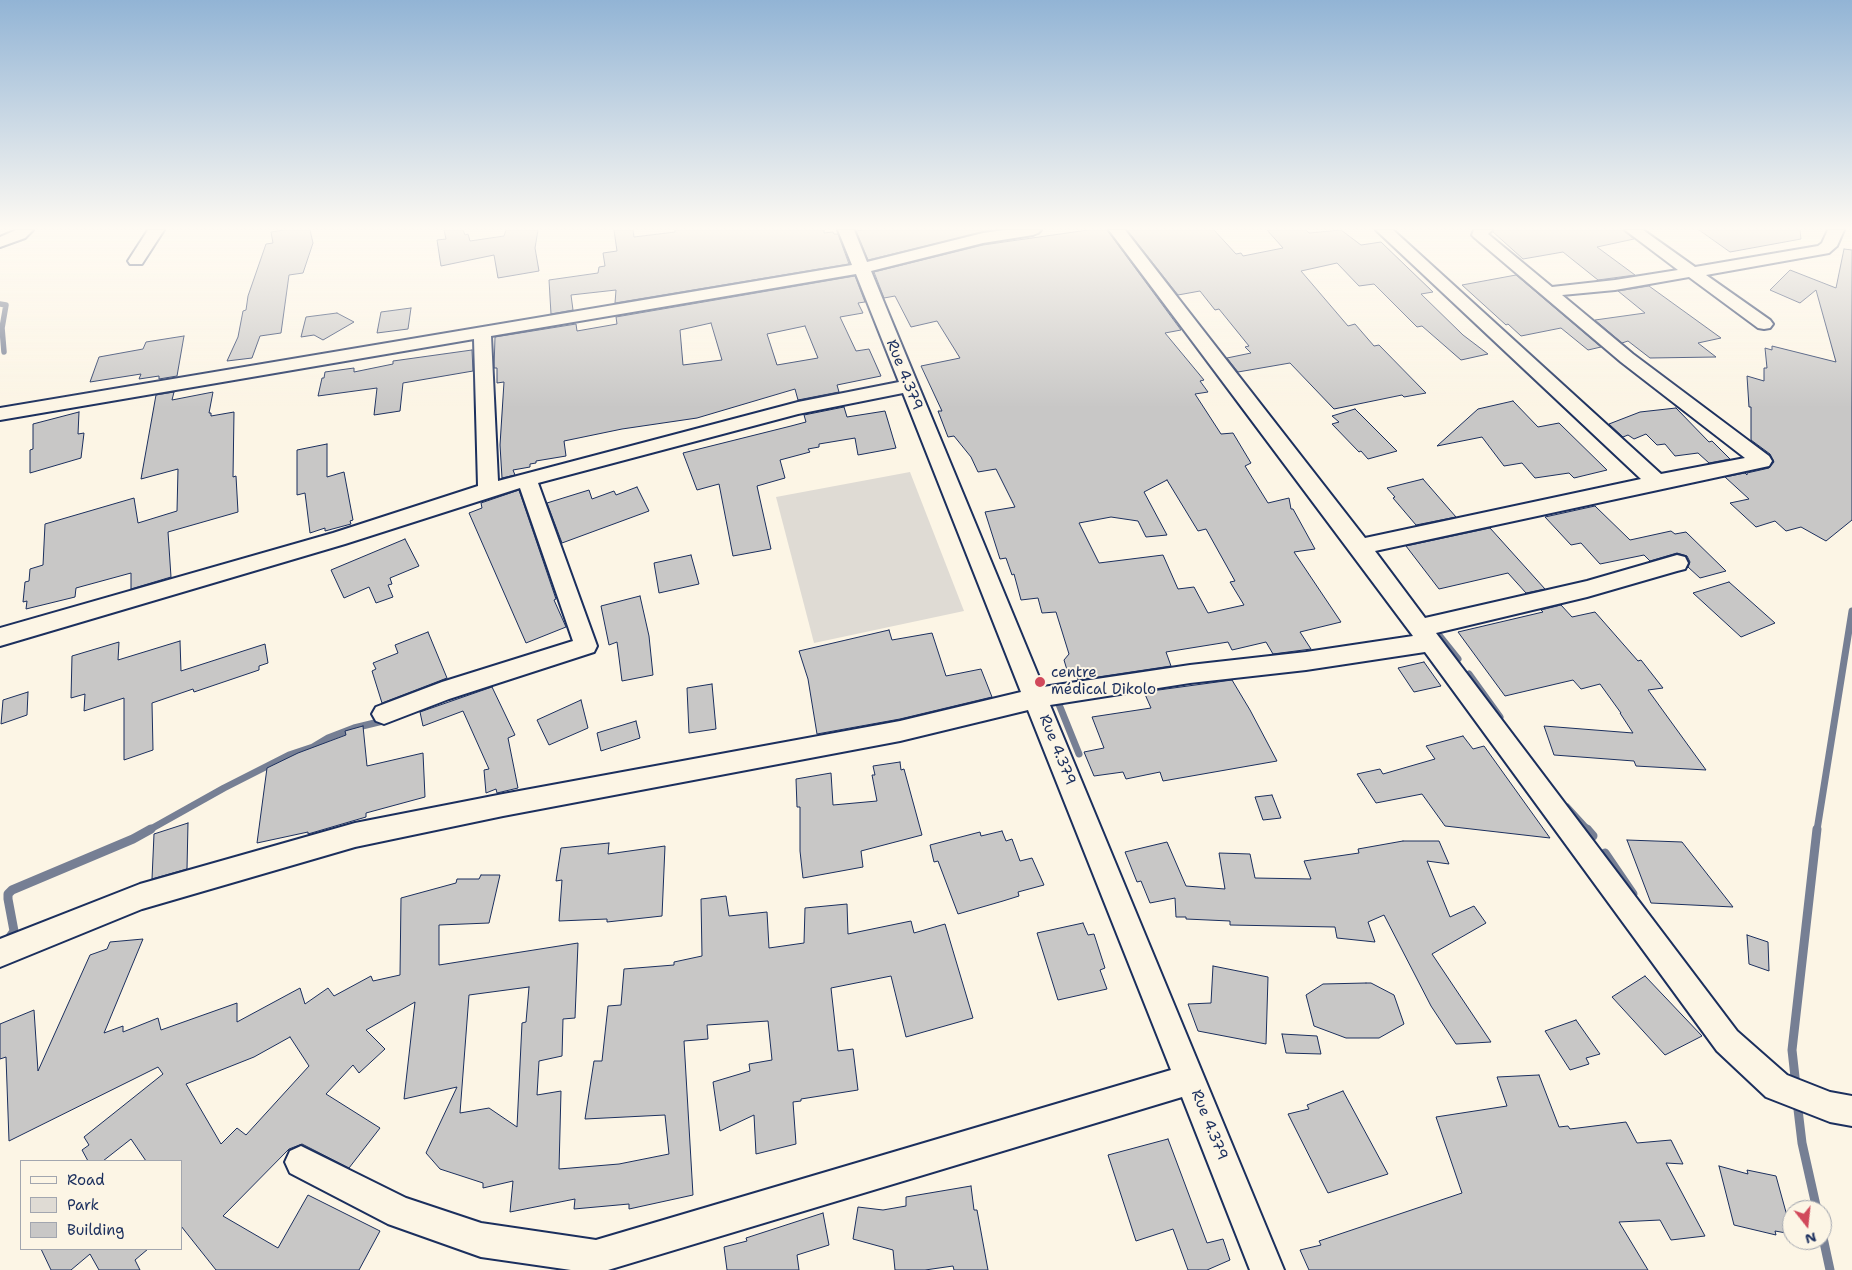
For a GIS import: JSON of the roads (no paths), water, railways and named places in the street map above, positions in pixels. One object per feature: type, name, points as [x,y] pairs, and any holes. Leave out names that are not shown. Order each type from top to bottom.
[{"type":"street","points":[[0,414],[738,289]]},
{"type":"street","name":"Rue 4.379","points":[[870,289],[1267,1270]]},
{"type":"street","points":[[1162,289],[1360,547],[1728,1041],[1777,1086],[1841,1109]]},
{"type":"street","points":[[1448,289],[1657,482]]},
{"type":"street","points":[[1360,547],[1762,461],[1628,358],[1545,289]]},
{"type":"street","points":[[1548,292],[1574,289]]},
{"type":"street","points":[[1716,289],[1764,324]]},
{"type":"street","points":[[482,333],[488,490]]},
{"type":"street","points":[[0,637],[338,539],[488,490],[798,408],[908,386]]},
{"type":"street","points":[[384,714],[442,692],[586,646],[527,480]]},
{"type":"street","points":[[0,953],[140,897],[355,835],[503,805],[900,731],[1036,698],[1190,674],[1306,662],[1425,635],[1676,563]]},
{"type":"street","points":[[301,1162],[400,1212],[480,1240],[596,1256],[1190,1079]]},
{"type":"waterway","points":[[0,304],[6,305],[2,328],[4,352]]},
{"type":"waterway","points":[[1817,830],[1852,611]]},
{"type":"waterway","points":[[1438,634],[1458,659]]},
{"type":"waterway","points":[[1469,674],[1500,717]]},
{"type":"waterway","points":[[1058,702],[1079,754]]},
{"type":"waterway","points":[[149,830],[224,788],[289,755],[313,747],[328,738],[354,728],[387,720]]},
{"type":"waterway","points":[[1567,807],[1588,830]]},
{"type":"waterway","points":[[0,951],[14,931],[8,899],[8,894],[12,890],[133,839],[151,829]]},
{"type":"waterway","points":[[1587,829],[1593,836]]},
{"type":"waterway","points":[[1796,1086],[1792,1050],[1817,829]]},
{"type":"waterway","points":[[1605,853],[1633,894]]},
{"type":"waterway","points":[[1797,1101],[1802,1143],[1815,1200]]},
{"type":"waterway","points":[[1826,1250],[1830,1270]]},
{"type":"place","name":"centre médical Dikolo","points":[[1040,682]]}]
